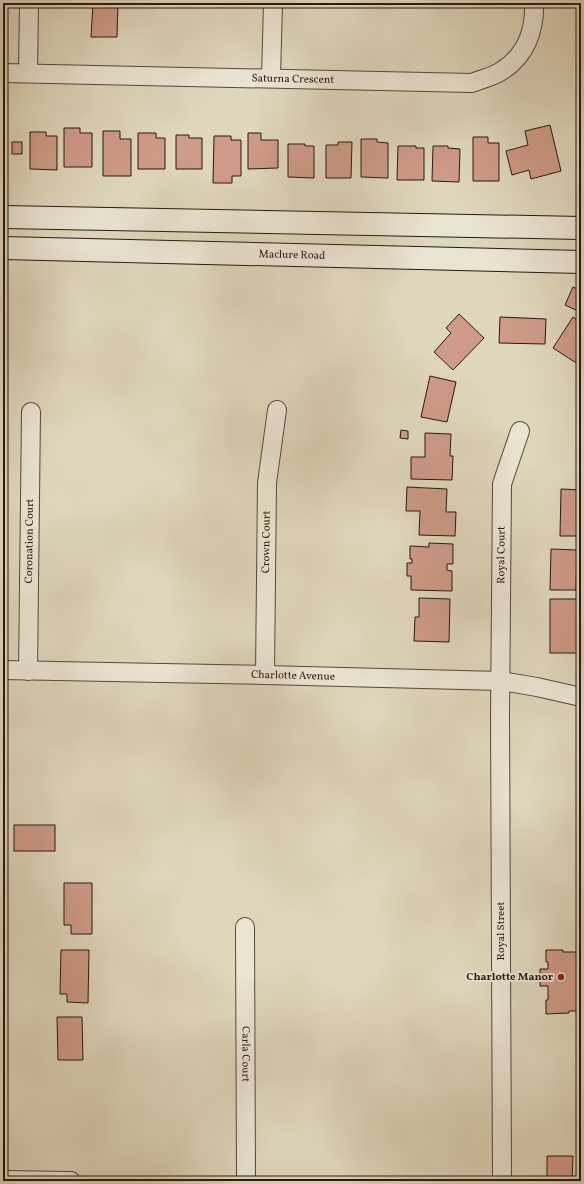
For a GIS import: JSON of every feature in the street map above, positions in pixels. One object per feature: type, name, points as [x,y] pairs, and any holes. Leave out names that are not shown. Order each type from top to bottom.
[{"type":"main road","points":[[3,217],[581,228]]},
{"type":"main road","name":"Maclure Road","points":[[3,248],[581,262]]},
{"type":"street","points":[[28,73],[29,3]]},
{"type":"street","points":[[271,78],[273,3]]},
{"type":"street","name":"Saturna Crescent","points":[[3,73],[472,83],[503,71],[520,55],[530,38],[534,14],[534,3]]},
{"type":"street","name":"Crown Court","points":[[265,675],[266,483],[277,410]]},
{"type":"street","name":"Coronation Court","points":[[28,671],[31,412]]},
{"type":"street","name":"Royal Court","points":[[501,681],[502,484],[520,431]]},
{"type":"street","name":"Charlotte Avenue","points":[[3,670],[501,681],[581,697]]},
{"type":"street","name":"Royal Street","points":[[501,681],[502,1181]]},
{"type":"street","name":"Carla Court","points":[[245,927],[246,1181]]},
{"type":"street","points":[[3,1180],[72,1181]]},
{"type":"building","points":[[93,3],[118,3],[117,37],[91,37]]},
{"type":"building","points":[[550,125],[561,171],[531,179],[529,170],[512,175],[506,151],[528,145],[525,131]]},
{"type":"building","points":[[64,128],[80,128],[80,133],[92,133],[92,167],[64,167]]},
{"type":"building","points":[[103,131],[120,131],[120,139],[131,139],[131,176],[103,176]]},
{"type":"building","points":[[30,132],[46,132],[46,136],[57,136],[57,170],[30,169]]},
{"type":"building","points":[[138,133],[156,133],[156,138],[165,138],[165,169],[138,169]]},
{"type":"building","points":[[248,133],[261,133],[261,140],[278,140],[278,168],[248,169]]},
{"type":"building","points":[[176,135],[189,135],[189,138],[202,138],[202,169],[176,169]]},
{"type":"building","points":[[214,136],[231,136],[231,140],[241,140],[241,176],[232,176],[232,183],[213,183]]},
{"type":"building","points":[[3,137],[7,137],[7,166],[3,166]]},
{"type":"building","points":[[473,137],[488,137],[488,143],[499,143],[499,181],[473,181]]},
{"type":"building","points":[[361,139],[377,139],[377,142],[388,143],[388,178],[361,177]]},
{"type":"building","points":[[12,142],[22,142],[22,154],[12,154]]},
{"type":"building","points":[[338,142],[352,142],[351,178],[326,178],[326,145],[338,145]]},
{"type":"building","points":[[288,144],[305,144],[305,146],[314,146],[314,178],[288,177]]},
{"type":"building","points":[[398,146],[416,146],[416,148],[424,148],[424,180],[397,180]]},
{"type":"building","points":[[433,146],[448,146],[448,148],[460,149],[459,182],[432,181]]},
{"type":"building","points":[[573,287],[581,291],[581,304],[578,311],[565,305]]},
{"type":"building","points":[[459,314],[484,338],[453,370],[434,352],[451,333],[446,328]]},
{"type":"building","points":[[500,317],[546,319],[545,344],[499,343]]},
{"type":"building","points":[[573,317],[581,323],[581,366],[553,348]]},
{"type":"building","points":[[430,376],[456,382],[447,422],[421,417]]},
{"type":"building","points":[[401,430],[408,431],[408,439],[400,438]]},
{"type":"building","points":[[425,433],[451,434],[450,456],[453,456],[452,480],[411,479],[411,457],[425,457]]},
{"type":"building","points":[[407,487],[447,489],[446,512],[456,512],[455,536],[419,535],[420,511],[406,511]]},
{"type":"building","points":[[561,489],[581,490],[581,536],[560,536]]},
{"type":"building","points":[[429,543],[453,544],[453,564],[447,564],[447,570],[452,571],[452,591],[411,590],[411,576],[407,576],[407,563],[412,563],[412,559],[410,559],[410,546],[429,547]]},
{"type":"building","points":[[551,549],[577,550],[576,590],[550,590]]},
{"type":"building","points":[[419,598],[450,599],[449,642],[414,641],[415,617],[419,617]]},
{"type":"building","points":[[550,599],[577,599],[579,653],[550,653]]},
{"type":"building","points":[[14,825],[55,825],[55,851],[14,851]]},
{"type":"building","points":[[64,883],[92,883],[92,934],[71,934],[71,925],[64,925]]},
{"type":"building","points":[[61,950],[89,950],[88,1003],[67,1002],[67,994],[60,994]]},
{"type":"building","name":"Charlotte Manor","points":[[546,950],[581,952],[581,1011],[546,1014],[548,986],[540,986],[540,969],[548,969],[548,962],[546,962]]},
{"type":"building","points":[[57,1017],[82,1017],[83,1060],[58,1060]]},
{"type":"building","points":[[547,1156],[573,1156],[572,1181],[547,1181]]},
{"type":"place","name":"Charlotte Manor","points":[[561,977]]}]
